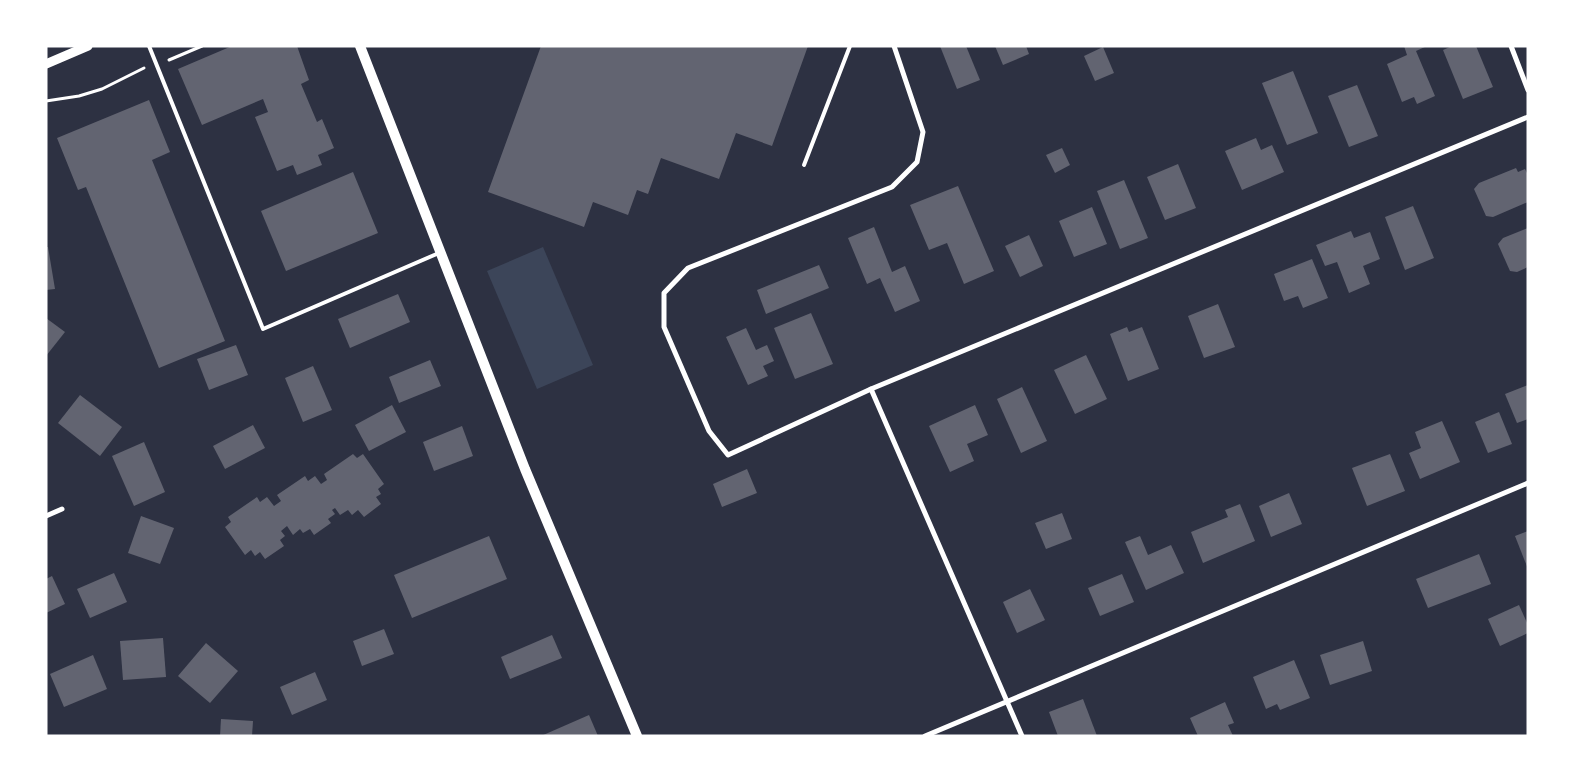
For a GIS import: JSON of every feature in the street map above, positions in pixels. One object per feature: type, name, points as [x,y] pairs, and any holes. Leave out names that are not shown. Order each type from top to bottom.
[{"type":"main road","points":[[360,46],[525,468],[638,736]]},
{"type":"street","points":[[46,64],[88,46]]},
{"type":"street","points":[[894,46],[923,132],[917,162],[892,187],[688,268],[664,293],[664,327],[709,431],[728,455],[871,389],[1528,117]]},
{"type":"street","points":[[1511,46],[1528,90]]},
{"type":"street","points":[[871,389],[1022,736]]},
{"type":"street","points":[[925,736],[1528,483]]},
{"type":"street","points":[[46,516],[62,509]]},
{"type":"lane","points":[[149,46],[264,329],[441,252]]},
{"type":"lane","points":[[804,165],[850,46]]},
{"type":"path","points":[[170,60],[202,46]]},
{"type":"path","points":[[46,101],[79,96],[102,89],[143,69]]},
{"type":"shaded area","points":[[543,247],[593,365],[537,389],[487,271]]},
{"type":"building","points":[[232,46],[297,46],[309,80],[301,84],[317,122],[322,119],[334,148],[318,155],[322,165],[297,175],[293,165],[277,171],[255,117],[268,112],[263,99],[202,125],[178,69]]},
{"type":"building","points":[[541,46],[808,46],[772,146],[736,133],[719,179],[661,158],[648,194],[637,190],[628,215],[593,202],[584,227],[488,192]]},
{"type":"building","points":[[940,46],[966,46],[980,80],[957,89]]},
{"type":"building","points":[[995,46],[1026,46],[1029,54],[1003,65]]},
{"type":"building","points":[[1404,46],[1427,46],[1416,51],[1435,96],[1417,104],[1414,97],[1402,102],[1387,64],[1407,55]]},
{"type":"building","points":[[1452,46],[1476,46],[1493,87],[1463,99],[1443,50]]},
{"type":"building","points":[[1103,47],[1114,73],[1095,81],[1084,56]]},
{"type":"building","points":[[1293,71],[1318,133],[1287,145],[1262,83]]},
{"type":"building","points":[[1357,85],[1378,136],[1349,147],[1328,96]]},
{"type":"building","points":[[149,100],[170,152],[152,160],[225,341],[159,368],[86,187],[78,190],[57,138]]},
{"type":"building","points":[[1256,138],[1261,150],[1272,145],[1284,172],[1242,190],[1225,151]]},
{"type":"building","points":[[1062,148],[1070,165],[1055,173],[1046,155]]},
{"type":"building","points":[[1178,164],[1196,208],[1165,220],[1147,177]]},
{"type":"building","points":[[1516,168],[1518,172],[1525,169],[1528,175],[1528,202],[1493,217],[1486,216],[1474,189],[1479,183]]},
{"type":"building","points":[[353,172],[378,233],[286,271],[261,211]]},
{"type":"building","points":[[1124,180],[1148,238],[1120,249],[1097,191]]},
{"type":"building","points":[[958,186],[994,271],[964,284],[947,243],[929,250],[910,205]]},
{"type":"building","points":[[1413,206],[1434,258],[1405,270],[1385,217]]},
{"type":"building","points":[[1092,207],[1107,244],[1074,257],[1059,221]]},
{"type":"building","points":[[874,227],[892,272],[905,266],[920,301],[895,312],[880,278],[867,284],[848,238]]},
{"type":"building","points":[[1528,228],[1528,267],[1517,272],[1510,271],[1498,244],[1503,238]]},
{"type":"building","points":[[1351,231],[1354,238],[1370,232],[1380,259],[1363,266],[1370,284],[1349,293],[1337,262],[1325,266],[1316,245]]},
{"type":"building","points":[[1029,235],[1043,266],[1020,277],[1005,246]]},
{"type":"building","points":[[46,247],[48,247],[55,289],[46,290]]},
{"type":"building","points":[[1312,259],[1328,298],[1303,308],[1298,296],[1284,301],[1274,274]]},
{"type":"building","points":[[819,265],[829,288],[766,314],[757,290]]},
{"type":"building","points":[[398,294],[410,322],[350,348],[338,319]]},
{"type":"building","points":[[1218,304],[1235,347],[1204,358],[1188,316]]},
{"type":"building","points":[[811,313],[833,364],[795,379],[774,328]]},
{"type":"building","points":[[46,318],[65,332],[46,356]]},
{"type":"building","points":[[1127,327],[1129,332],[1142,327],[1159,369],[1128,381],[1110,334]]},
{"type":"building","points":[[746,328],[756,350],[767,345],[774,361],[763,366],[768,376],[748,385],[726,337]]},
{"type":"building","points":[[236,345],[248,375],[209,390],[197,359]]},
{"type":"building","points":[[1086,355],[1107,399],[1075,414],[1054,370]]},
{"type":"building","points":[[430,360],[441,386],[399,403],[389,377]]},
{"type":"building","points":[[313,366],[332,410],[303,422],[285,378]]},
{"type":"building","points":[[1528,385],[1528,419],[1517,423],[1505,394]]},
{"type":"building","points":[[1022,387],[1047,441],[1021,453],[997,399]]},
{"type":"building","points":[[80,395],[122,427],[100,456],[58,423]]},
{"type":"building","points":[[392,405],[406,432],[369,451],[355,425]]},
{"type":"building","points":[[975,405],[988,435],[967,444],[974,461],[950,472],[929,426]]},
{"type":"building","points":[[1499,412],[1512,444],[1488,453],[1475,422]]},
{"type":"building","points":[[1442,421],[1460,462],[1420,479],[1409,453],[1421,448],[1415,432]]},
{"type":"building","points":[[253,425],[265,448],[225,469],[213,446]]},
{"type":"building","points":[[462,426],[473,456],[434,471],[423,442]]},
{"type":"building","points":[[144,442],[165,492],[134,506],[112,456]]},
{"type":"building","points":[[353,454],[357,458],[363,454],[384,484],[378,489],[381,494],[376,497],[381,504],[364,517],[358,510],[352,515],[348,510],[340,515],[335,508],[332,510],[335,514],[328,519],[331,523],[314,535],[310,529],[303,533],[300,529],[293,535],[287,526],[281,531],[285,536],[280,540],[284,546],[265,559],[260,552],[255,556],[251,550],[245,555],[225,527],[231,522],[228,517],[257,497],[260,502],[267,497],[274,506],[281,501],[277,495],[305,476],[308,481],[315,476],[321,484],[327,480],[324,474]]},
{"type":"building","points":[[1390,454],[1405,491],[1367,506],[1352,468]]},
{"type":"building","points":[[747,469],[757,493],[722,507],[713,484]]},
{"type":"building","points":[[1289,493],[1302,524],[1271,537],[1259,506]]},
{"type":"building","points":[[1240,504],[1255,541],[1203,563],[1191,532],[1228,517],[1225,510]]},
{"type":"building","points":[[1062,513],[1072,539],[1046,549],[1035,523]]},
{"type":"building","points":[[141,516],[174,528],[160,564],[128,553]]},
{"type":"building","points":[[1528,531],[1528,569],[1515,536]]},
{"type":"building","points":[[489,536],[507,579],[412,618],[394,575]]},
{"type":"building","points":[[1140,536],[1148,555],[1171,545],[1184,573],[1146,590],[1125,542]]},
{"type":"building","points":[[1479,554],[1491,584],[1428,608],[1416,579]]},
{"type":"building","points":[[114,573],[127,602],[90,618],[77,589]]},
{"type":"building","points":[[1122,574],[1134,602],[1100,616],[1088,588]]},
{"type":"building","points":[[52,576],[65,604],[46,613],[46,579]]},
{"type":"building","points":[[1030,589],[1045,620],[1017,633],[1003,602]]},
{"type":"building","points":[[1519,605],[1528,625],[1528,633],[1500,646],[1488,619]]},
{"type":"building","points":[[384,629],[394,654],[362,666],[353,641]]},
{"type":"building","points":[[552,635],[562,658],[510,679],[501,657]]},
{"type":"building","points":[[163,638],[166,677],[123,680],[120,641]]},
{"type":"building","points":[[1363,641],[1372,671],[1330,685],[1320,655]]},
{"type":"building","points":[[206,643],[238,671],[210,703],[178,676]]},
{"type":"building","points":[[93,655],[107,689],[64,707],[50,674]]},
{"type":"building","points":[[1294,660],[1310,698],[1280,710],[1277,704],[1266,709],[1253,677]]},
{"type":"building","points":[[315,672],[327,700],[292,715],[280,687]]},
{"type":"building","points":[[1083,699],[1097,736],[1058,736],[1049,712]]},
{"type":"building","points":[[1225,702],[1234,723],[1228,725],[1233,736],[1198,736],[1190,718]]},
{"type":"building","points":[[589,715],[598,736],[541,736]]},
{"type":"building","points":[[221,719],[253,721],[252,736],[220,736]]}]
